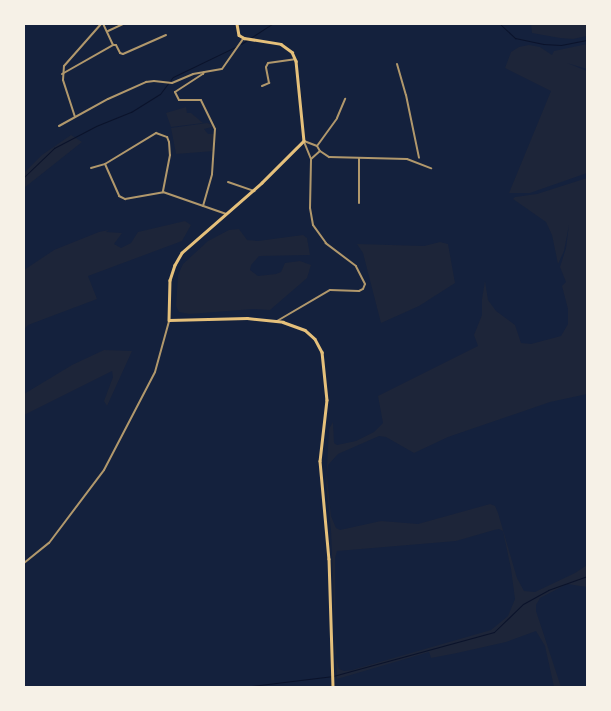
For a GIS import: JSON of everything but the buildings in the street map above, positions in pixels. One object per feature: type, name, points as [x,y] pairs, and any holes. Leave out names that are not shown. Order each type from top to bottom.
[{"type":"main road","points":[[238,24],[240,35],[244,38],[284,45],[292,52],[295,59],[304,141],[254,191],[180,256],[170,280],[169,320],[247,318],[277,321],[305,330],[315,339],[324,360],[327,400],[320,461],[329,559],[333,687]]},
{"type":"street","points":[[75,117],[62,74],[64,66],[68,58],[102,24],[108,31],[113,45],[116,45],[120,53],[123,54],[166,35]]},
{"type":"street","points":[[108,31],[123,24]]},
{"type":"street","points":[[60,126],[146,82],[172,83],[193,74],[224,68],[244,38]]},
{"type":"street","points":[[62,74],[113,45]]},
{"type":"street","points":[[262,86],[269,83],[266,67],[268,63],[295,59]]},
{"type":"street","points":[[397,64],[406,95],[418,158]]},
{"type":"street","points":[[203,206],[212,174],[215,152],[215,129],[201,100],[179,100],[175,92],[204,72]]},
{"type":"street","points":[[317,146],[337,118],[345,99]]},
{"type":"street","points":[[91,168],[104,164],[156,132],[167,137],[170,155],[163,192]]},
{"type":"street","points":[[304,141],[317,146],[320,151],[329,157],[407,159],[431,168]]},
{"type":"street","points":[[277,321],[330,290],[359,291],[363,289],[365,284],[356,266],[326,244],[313,224],[310,208],[311,159],[304,141]]},
{"type":"street","points":[[311,159],[320,151]]},
{"type":"street","points":[[359,158],[359,203]]},
{"type":"street","points":[[104,164],[119,196],[125,199],[163,192],[226,214]]},
{"type":"street","points":[[228,182],[254,191]]},
{"type":"street","points":[[24,563],[49,543],[104,470],[155,372],[169,320]]},
{"type":"shaded area","points":[[531,24],[587,24],[587,36],[573,39],[532,33]]},
{"type":"shaded area","points":[[587,44],[587,69],[567,63],[587,71],[587,173],[530,193],[509,193],[551,91],[505,68],[511,52],[519,47],[529,45],[540,47],[552,55],[554,51]]},
{"type":"shaded area","points":[[186,107],[187,113],[191,113],[203,123],[171,127],[166,113]]},
{"type":"shaded area","points":[[207,123],[212,125],[212,127],[204,129],[208,134],[214,134],[214,151],[176,154],[171,128]]},
{"type":"shaded area","points":[[71,135],[82,142],[24,188],[24,173],[42,155]]},
{"type":"shaded area","points":[[587,178],[587,394],[550,402],[448,437],[414,453],[386,437],[379,436],[338,454],[328,465],[327,475],[331,516],[336,528],[340,530],[381,521],[418,524],[490,504],[495,506],[498,513],[517,578],[524,591],[535,592],[575,573],[587,565],[587,587],[567,584],[540,598],[536,605],[536,611],[561,687],[554,687],[545,646],[536,631],[506,642],[457,653],[431,658],[429,652],[337,679],[336,658],[339,669],[344,671],[352,670],[491,630],[508,616],[515,599],[503,531],[499,529],[456,541],[337,551],[335,558],[335,629],[331,530],[326,484],[329,429],[333,422],[334,443],[337,445],[356,441],[374,432],[383,423],[378,396],[478,346],[474,335],[482,315],[485,281],[488,300],[496,311],[515,325],[521,343],[531,344],[561,336],[568,324],[568,309],[562,286],[566,282],[560,267],[566,248],[569,225],[564,251],[558,264],[552,235],[546,222],[513,199],[515,197],[537,194]]},
{"type":"shaded area","points":[[185,221],[191,225],[182,241],[88,276],[97,299],[28,325],[24,330],[24,270],[54,250],[99,232],[109,230],[106,232],[122,233],[114,244],[121,248],[131,243],[138,232]]},
{"type":"shaded area","points":[[239,229],[247,240],[258,241],[303,235],[307,238],[310,255],[259,256],[251,265],[250,270],[258,276],[276,274],[281,272],[285,263],[300,261],[311,265],[307,278],[270,310],[253,309],[190,314],[179,312],[176,306],[178,275],[183,264],[208,241],[229,230]]},
{"type":"shaded area","points":[[440,242],[448,244],[455,283],[419,306],[381,323],[363,253],[357,244],[424,246]]},
{"type":"shaded area","points":[[104,350],[132,351],[107,406],[104,401],[113,377],[112,371],[24,415],[24,394],[72,365]]},
{"type":"waterway","points":[[241,44],[272,24]]},
{"type":"waterway","points":[[500,24],[515,38],[543,44],[561,45],[587,40]]},
{"type":"waterway","points":[[24,177],[54,148],[96,126],[131,112],[160,94],[173,77],[237,46]]},
{"type":"waterway","points":[[244,687],[333,676],[494,632],[523,604],[548,590],[587,576]]}]
